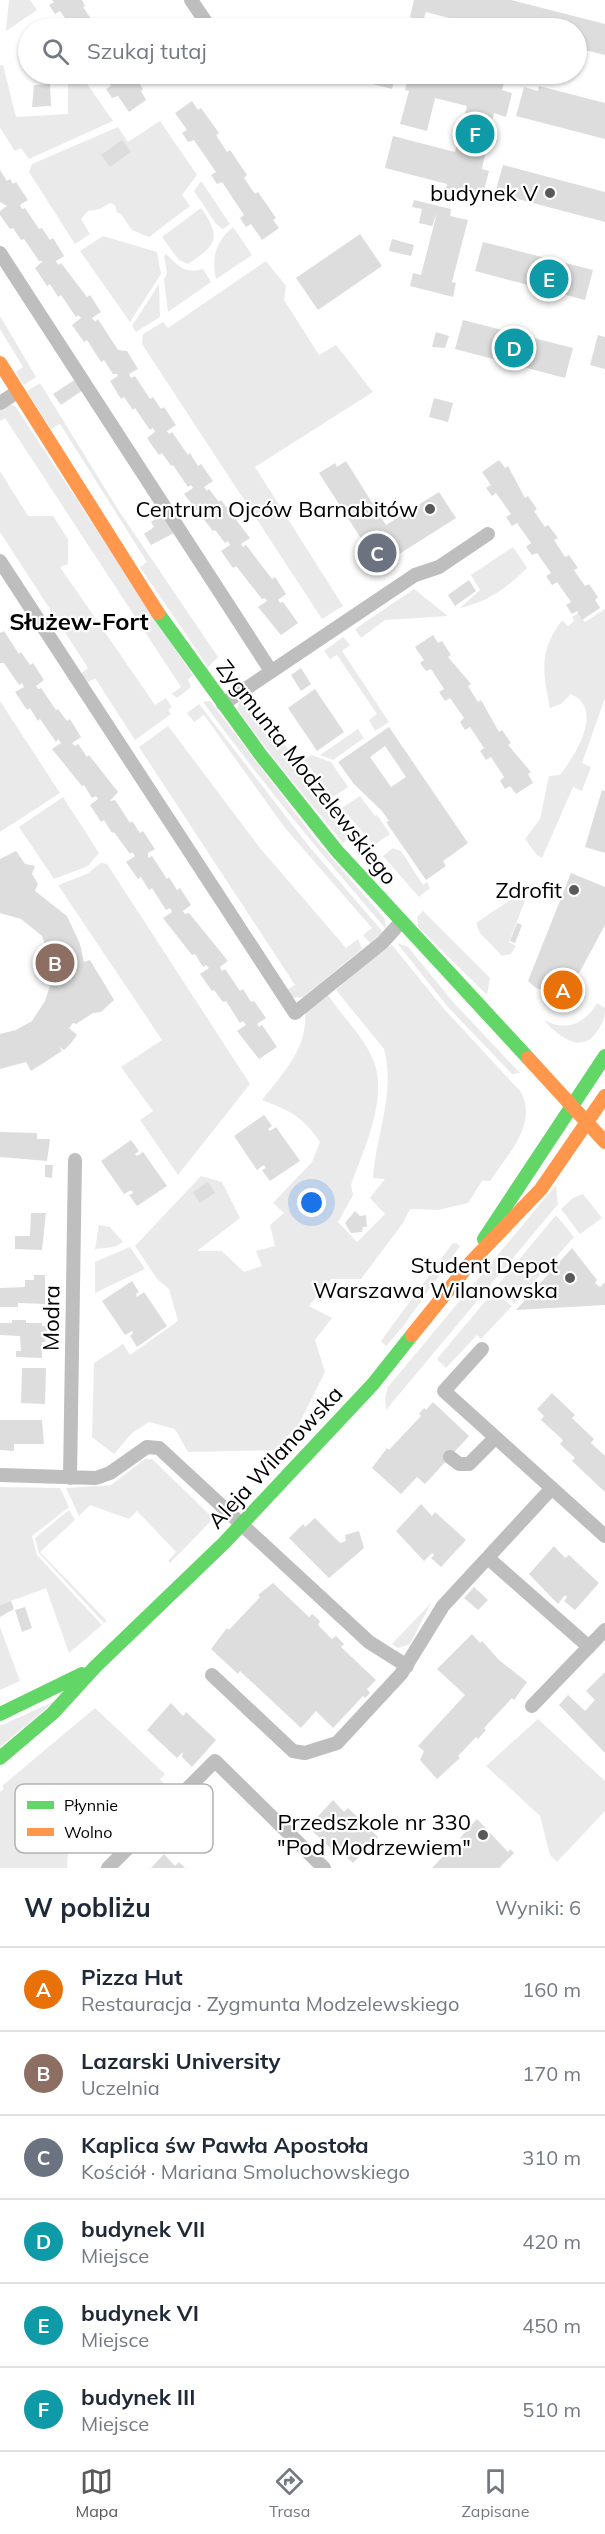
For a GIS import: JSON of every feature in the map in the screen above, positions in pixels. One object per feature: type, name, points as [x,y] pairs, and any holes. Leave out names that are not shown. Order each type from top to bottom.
[{"type":"main road","name":"Zygmunta Modzelewskiego","points":[[0,363],[104,531],[223,704],[308,815],[400,923],[605,1142]]},
{"type":"main road","name":"Aleja Wilanowska","points":[[471,1262],[495,1221],[605,1056]]},
{"type":"main road","name":"Aleja Wilanowska","points":[[0,1758],[53,1713],[95,1667],[242,1525],[373,1384],[471,1262],[541,1188],[605,1096]]},
{"type":"main road","name":"Aleja Wilanowska","points":[[0,1714],[95,1667]]},
{"type":"street","points":[[191,0],[203,18]]},
{"type":"street","points":[[0,253],[271,671]]},
{"type":"street","points":[[0,403],[17,392]]},
{"type":"street","points":[[223,704],[415,575],[439,567],[488,534]]},
{"type":"street","points":[[0,561],[123,753],[295,1013],[383,942],[400,923]]},
{"type":"street","name":"Modra","points":[[70,1478],[75,1160]]},
{"type":"street","points":[[482,1349],[444,1391],[605,1536]]},
{"type":"street","points":[[450,1457],[459,1464],[469,1464],[495,1438]]},
{"type":"street","points":[[0,1475],[96,1478],[110,1473],[147,1447],[159,1449],[369,1642],[407,1666]]},
{"type":"street","points":[[212,1675],[293,1751],[305,1753],[337,1743],[407,1666],[443,1606],[552,1488]]},
{"type":"street","points":[[488,1558],[588,1647]]},
{"type":"street","points":[[532,1706],[605,1630]]},
{"type":"street","points":[[192,1784],[215,1761],[324,1868]]},
{"type":"street","points":[[108,1868],[123,1853]]},
{"type":"shaded area","points":[[9,0],[30,0],[37,10],[25,18],[18,18],[18,23],[6,31]]},
{"type":"shaded area","points":[[3,65],[16,117],[68,114],[68,84],[87,84],[113,121],[29,159],[21,148],[15,151],[0,128],[0,66]]},
{"type":"shaded area","points":[[160,121],[197,175],[182,195],[190,206],[149,237],[132,230],[117,212],[115,205],[110,203],[100,209],[88,211],[81,219],[90,234],[75,244],[29,172],[32,164],[118,127],[128,142]]},
{"type":"shaded area","points":[[201,181],[230,224],[223,229],[216,224],[194,191]]},
{"type":"shaded area","points":[[201,208],[212,227],[213,240],[205,252],[188,264],[179,260],[162,237]]},
{"type":"shaded area","points":[[233,227],[252,255],[216,279],[214,264],[216,250],[222,238]]},
{"type":"shaded area","points":[[103,236],[157,252],[161,274],[130,322],[80,251]]},
{"type":"shaded area","points":[[166,254],[187,270],[203,269],[211,282],[168,312],[164,279],[167,273],[164,256]]},
{"type":"shaded area","points":[[266,261],[286,286],[284,300],[319,355],[336,345],[373,392],[255,467],[343,606],[322,619],[142,344],[143,334],[163,322],[168,328]]},
{"type":"shaded area","points":[[159,284],[160,317],[136,332],[132,326]]},
{"type":"shaded area","points":[[0,316],[36,377],[24,385],[16,372],[23,367],[0,329]]},
{"type":"shaded area","points":[[40,383],[119,511],[218,657],[208,667],[140,567],[147,562],[60,424],[51,429],[27,391]]},
{"type":"shaded area","points":[[9,404],[15,406],[193,676],[188,679],[191,687],[177,698],[172,694],[181,687],[5,418],[0,421],[0,409]]},
{"type":"shaded area","points":[[0,471],[28,516],[53,516],[68,539],[68,564],[60,567],[155,705],[166,698],[172,707],[168,710],[171,714],[135,740],[95,678],[85,684],[79,675],[88,668],[0,532]]},
{"type":"shaded area","points":[[513,547],[527,568],[496,593],[460,608],[480,590],[471,575]]},
{"type":"shaded area","points":[[414,589],[448,616],[385,620],[361,638],[355,629]]},
{"type":"shaded area","points":[[605,609],[605,698],[582,763],[591,767],[582,791],[573,787],[542,858],[536,854],[525,839],[540,819],[549,776],[560,775],[566,767],[579,745],[586,721],[586,710],[581,701],[571,694],[561,704],[550,708],[544,673],[546,653],[549,642],[562,620],[568,626],[574,621],[572,617],[578,613],[585,622]]},
{"type":"shaded area","points":[[343,637],[350,645],[342,651],[389,722],[375,731],[369,720],[377,714],[337,655],[330,659],[324,651]]},
{"type":"shaded area","points":[[247,696],[354,833],[343,843],[269,752],[237,708]]},
{"type":"shaded area","points":[[0,701],[60,793],[0,832]]},
{"type":"shaded area","points":[[210,701],[315,839],[385,919],[386,929],[292,817],[203,702]]},
{"type":"shaded area","points":[[199,704],[308,845],[383,932],[370,943],[363,935],[372,928],[285,828],[204,715],[194,722],[187,713]]},
{"type":"shaded area","points":[[168,726],[260,848],[346,948],[358,939],[362,949],[303,997],[294,998],[285,991],[295,985],[139,747]]},
{"type":"shaded area","points":[[358,729],[364,738],[333,760],[320,755]]},
{"type":"shaded area","points":[[311,755],[331,762],[348,787],[333,797],[304,760]]},
{"type":"shaded area","points":[[360,796],[390,834],[374,845],[342,808]]},
{"type":"shaded area","points":[[63,797],[99,853],[88,866],[54,879],[19,827]]},
{"type":"shaded area","points":[[393,848],[401,851],[423,885],[427,882],[430,888],[419,897],[383,856]]},
{"type":"shaded area","points":[[101,863],[107,864],[250,1084],[178,1175],[140,1120],[153,1111],[121,1067],[162,1040],[58,885],[87,874]]},
{"type":"shaded area","points":[[519,894],[526,898],[509,942],[516,946],[511,954],[502,956],[480,933],[476,923]]},
{"type":"shaded area","points":[[423,911],[490,978],[487,995],[418,927],[417,917]]},
{"type":"shaded area","points":[[397,943],[408,947],[454,1003],[520,1073],[512,1074],[447,1006]]},
{"type":"shaded area","points":[[392,945],[444,1009],[521,1092],[526,1116],[512,1150],[490,1181],[482,1181],[468,1203],[438,1210],[410,1209],[403,1223],[361,1279],[331,1279],[309,1306],[332,1318],[315,1340],[325,1372],[299,1424],[274,1450],[188,1452],[175,1429],[149,1422],[132,1433],[114,1454],[92,1437],[94,1363],[123,1344],[130,1355],[178,1321],[169,1289],[157,1279],[135,1246],[201,1176],[222,1182],[240,1218],[197,1251],[222,1251],[244,1272],[262,1266],[256,1251],[275,1246],[270,1225],[284,1213],[273,1203],[312,1162],[320,1142],[308,1126],[296,1116],[262,1100],[286,1070],[298,1049],[305,1025],[305,1012],[328,995],[367,1047],[376,1070],[378,1087],[373,1121],[351,1185],[353,1195],[338,1222],[357,1242],[385,1214],[370,1198],[385,1179],[373,1178],[387,1098],[387,1065],[384,1049],[336,990],[373,957]]},
{"type":"shaded area","points":[[597,1003],[605,1008],[605,1014],[598,1030],[592,1038],[585,1042],[570,1041],[544,1020],[552,1024],[574,1024],[587,1016]]},
{"type":"shaded area","points":[[556,1185],[558,1204],[386,1410],[385,1398],[388,1387]]},
{"type":"shaded area","points":[[583,1194],[602,1218],[580,1234],[561,1209],[573,1198]]},
{"type":"shaded area","points":[[556,1215],[574,1237],[515,1303],[498,1285]]},
{"type":"shaded area","points":[[99,1225],[110,1227],[123,1242],[114,1247],[95,1249]]},
{"type":"shaded area","points":[[456,1243],[460,1246],[404,1325],[386,1346],[381,1341],[452,1244]]},
{"type":"shaded area","points":[[130,1247],[145,1269],[95,1293],[95,1262]]},
{"type":"shaded area","points":[[493,1292],[512,1306],[481,1339],[477,1335],[446,1368],[437,1359]]},
{"type":"shaded area","points":[[145,1459],[152,1459],[211,1516],[210,1522],[170,1563],[168,1561],[176,1552],[137,1511],[129,1519],[90,1505],[79,1516],[66,1488],[111,1485]]},
{"type":"shaded area","points":[[0,1487],[60,1488],[69,1507],[32,1536],[37,1555],[102,1625],[69,1653],[46,1588],[0,1605]]},
{"type":"shaded area","points":[[69,1510],[75,1520],[40,1552],[107,1621],[104,1623],[39,1553],[35,1538]]},
{"type":"shaded area","points":[[431,1603],[410,1644],[398,1648],[392,1644]]},
{"type":"shaded area","points":[[0,1627],[20,1681],[0,1690]]},
{"type":"shaded area","points":[[55,1701],[0,1747],[0,1726]]},
{"type":"shaded area","points":[[95,1708],[165,1774],[160,1779],[164,1784],[15,1784],[15,1853],[68,1853],[67,1868],[0,1868],[0,1792],[4,1789],[2,1786]]},
{"type":"shaded area","points":[[538,1719],[605,1781],[605,1811],[557,1862],[550,1855],[540,1816],[486,1766]]},
{"type":"building","points":[[52,0],[82,0],[85,6],[83,7],[91,18],[65,18],[60,11],[55,14],[49,5],[54,2]]},
{"type":"building","points":[[414,0],[511,0],[582,18],[449,18],[426,12],[424,18],[410,17]]},
{"type":"building","points":[[587,19],[605,24],[605,55],[587,51]]},
{"type":"building","points":[[50,84],[51,106],[32,107],[34,85]]},
{"type":"building","points":[[110,84],[140,84],[146,100],[129,112],[118,96],[112,98],[106,89],[111,86]]},
{"type":"building","points":[[373,84],[393,84],[392,89]]},
{"type":"building","points":[[406,84],[504,84],[502,90],[512,93],[506,117],[494,113],[482,169],[489,171],[482,198],[446,188],[447,184],[385,168],[393,136],[455,152],[467,106],[435,98],[427,131],[400,124],[409,91],[405,90]]},
{"type":"building","points":[[539,86],[605,103],[605,139],[516,116],[524,87],[538,91]]},
{"type":"building","points":[[192,101],[198,110],[201,108],[219,133],[216,135],[227,152],[230,150],[247,175],[244,178],[255,194],[258,192],[276,218],[273,220],[279,228],[262,240],[251,224],[246,227],[240,218],[244,215],[222,182],[217,184],[211,175],[216,172],[194,140],[188,142],[182,133],[187,130],[175,113]]},
{"type":"building","points":[[122,140],[131,152],[110,167],[101,155]]},
{"type":"building","name":"budynek V","points":[[503,165],[605,192],[605,222],[495,193]]},
{"type":"building","points":[[0,170],[7,181],[10,179],[13,184],[16,182],[28,200],[20,205],[22,209],[25,208],[39,229],[42,228],[50,240],[53,238],[64,256],[56,261],[58,265],[61,263],[87,297],[90,295],[101,312],[92,318],[95,322],[98,319],[118,350],[127,351],[138,369],[129,374],[131,378],[135,376],[150,399],[153,397],[161,409],[164,407],[176,425],[167,431],[169,434],[172,432],[188,455],[190,453],[198,466],[201,464],[213,481],[204,487],[207,491],[209,489],[219,502],[221,500],[250,538],[241,544],[243,547],[246,545],[272,579],[275,577],[286,594],[278,600],[280,603],[283,602],[298,623],[281,635],[258,607],[267,601],[265,598],[262,599],[236,566],[233,568],[221,551],[230,545],[228,541],[225,543],[215,530],[213,531],[184,494],[193,488],[191,485],[188,487],[173,465],[171,466],[162,453],[159,455],[147,438],[155,432],[153,428],[150,430],[135,408],[133,410],[124,397],[121,399],[110,381],[118,376],[117,374],[113,374],[104,360],[101,362],[87,340],[84,342],[72,325],[81,318],[78,315],[76,317],[61,295],[58,297],[50,284],[47,286],[35,268],[43,261],[39,261],[24,239],[21,240],[13,228],[10,229],[0,215],[0,211],[7,206],[0,202]]},
{"type":"building","points":[[414,200],[451,209],[450,216],[468,220],[452,282],[456,283],[453,297],[410,286],[413,273],[421,275],[437,213],[432,226],[419,223],[422,209],[412,207]]},
{"type":"building","points":[[360,234],[382,266],[318,310],[296,278]]},
{"type":"building","points":[[392,239],[414,245],[411,256],[389,251]]},
{"type":"building","points":[[483,242],[593,270],[585,300],[475,271]]},
{"type":"building","points":[[463,320],[573,348],[565,378],[455,349]]},
{"type":"building","points":[[436,332],[449,336],[445,348],[432,347]]},
{"type":"building","points":[[598,335],[605,337],[605,369],[590,365]]},
{"type":"building","points":[[76,379],[83,390],[61,405],[53,394]]},
{"type":"building","points":[[434,398],[453,403],[448,422],[429,417]]},
{"type":"building","points":[[499,460],[505,468],[508,466],[525,498],[528,496],[537,509],[534,511],[545,527],[548,525],[558,538],[554,540],[565,557],[569,555],[578,568],[574,570],[585,586],[589,584],[598,597],[595,600],[600,608],[582,620],[577,611],[572,614],[566,605],[571,602],[557,582],[552,585],[546,576],[551,573],[537,553],[532,555],[526,547],[531,543],[517,523],[512,526],[506,517],[511,514],[496,493],[492,496],[486,488],[491,485],[482,472]]},
{"type":"building","name":"Centrum Ojców Barnabitów","points":[[346,461],[386,525],[439,492],[456,518],[374,570],[358,543],[362,540],[319,473],[335,463],[337,467]]},
{"type":"building","points":[[161,515],[174,533],[151,545],[144,534],[154,527],[151,522]]},
{"type":"building","points":[[469,580],[476,591],[455,606],[448,595]]},
{"type":"building","points":[[4,631],[19,654],[21,652],[30,665],[33,663],[44,680],[36,686],[38,689],[41,688],[56,710],[58,709],[67,721],[70,719],[81,737],[72,743],[75,746],[78,744],[87,757],[89,755],[118,792],[110,801],[115,800],[130,823],[132,821],[140,833],[143,831],[155,849],[148,853],[148,858],[152,856],[167,879],[169,877],[177,890],[180,888],[191,905],[183,911],[185,914],[189,913],[228,961],[220,967],[222,971],[225,969],[240,991],[243,989],[251,1002],[254,1001],[266,1018],[257,1024],[259,1027],[262,1025],[277,1047],[259,1059],[237,1031],[246,1025],[243,1021],[240,1023],[226,1001],[223,1002],[214,990],[212,991],[200,974],[209,968],[206,965],[203,967],[195,954],[192,955],[163,918],[172,912],[170,908],[166,910],[152,888],[149,890],[141,877],[138,879],[126,862],[135,856],[132,852],[130,854],[104,820],[101,822],[90,805],[98,799],[96,796],[92,798],[84,785],[82,786],[52,749],[61,743],[58,739],[56,742],[30,708],[27,710],[15,692],[24,687],[22,683],[19,685],[4,663],[0,663],[0,633]]},
{"type":"building","points":[[433,635],[438,643],[442,641],[451,655],[448,657],[471,684],[468,686],[478,702],[481,700],[499,732],[502,730],[511,743],[508,745],[531,772],[528,774],[533,783],[516,794],[510,786],[505,789],[500,781],[504,777],[491,757],[486,760],[480,751],[484,748],[470,727],[465,730],[460,722],[464,718],[450,698],[445,701],[439,692],[444,689],[431,669],[426,671],[420,663],[424,660],[415,647]]},
{"type":"building","points":[[301,668],[311,684],[301,691],[291,675]]},
{"type":"building","points":[[315,689],[344,732],[317,751],[288,708]]},
{"type":"building","points":[[389,727],[468,843],[443,861],[446,866],[426,880],[386,822],[389,821],[382,811],[354,784],[338,762]],"holes":[[[385,746],[406,777],[391,787],[370,757]]]},
{"type":"building","points":[[602,790],[605,791],[605,853],[585,847]]},
{"type":"building","points":[[16,851],[25,864],[35,866],[32,874],[38,884],[35,891],[67,916],[80,944],[84,962],[90,960],[114,1000],[101,1012],[93,1013],[76,1024],[73,1023],[69,1028],[77,1035],[71,1043],[64,1050],[59,1047],[62,1051],[31,1071],[26,1062],[0,1069],[0,1034],[16,1030],[32,1021],[45,1001],[52,979],[51,962],[42,936],[21,919],[0,913],[0,859]]},
{"type":"building","points":[[571,873],[605,887],[605,925],[569,992],[552,994],[536,988],[528,981]]},
{"type":"building","points":[[517,923],[522,925],[515,943],[510,941]]},
{"type":"building","points":[[264,1115],[272,1126],[268,1129],[270,1131],[276,1127],[300,1161],[270,1181],[262,1170],[266,1168],[264,1165],[257,1170],[234,1136]]},
{"type":"building","points":[[0,1132],[37,1133],[37,1139],[50,1139],[47,1161],[0,1157]]},
{"type":"building","points":[[131,1140],[139,1151],[135,1154],[137,1156],[143,1152],[167,1186],[137,1206],[129,1195],[133,1193],[131,1190],[124,1194],[101,1161]]},
{"type":"building","points":[[45,1165],[53,1165],[52,1178],[45,1177]]},
{"type":"building","points":[[208,1182],[215,1193],[200,1203],[193,1192]]},
{"type":"building","points":[[355,1211],[360,1216],[366,1215],[367,1227],[363,1227],[362,1232],[351,1233],[345,1223]]},
{"type":"building","points":[[31,1213],[46,1213],[42,1250],[15,1249],[15,1236],[30,1236]]},
{"type":"building","name":"Student Depot Warszawa Wilanowska","points":[[572,1248],[597,1280],[595,1283],[600,1287],[605,1282],[605,1305],[516,1310]]},
{"type":"building","points":[[34,1275],[45,1275],[45,1304],[18,1303],[18,1307],[0,1307],[0,1288],[25,1287],[25,1280],[34,1280]]},
{"type":"building","points":[[132,1281],[139,1292],[136,1294],[137,1297],[144,1292],[167,1326],[137,1347],[130,1336],[132,1331],[125,1335],[102,1301]]},
{"type":"building","points":[[12,1320],[26,1320],[26,1323],[42,1323],[42,1326],[48,1326],[45,1342],[42,1342],[42,1358],[16,1357],[16,1351],[21,1351],[20,1336],[0,1335],[0,1323],[12,1323]]},
{"type":"building","points":[[22,1368],[46,1368],[45,1404],[21,1403]]},
{"type":"building","points":[[552,1393],[575,1415],[572,1418],[594,1439],[591,1443],[605,1456],[605,1492],[572,1461],[575,1458],[560,1444],[563,1440],[541,1420],[544,1416],[537,1409]]},
{"type":"building","points":[[433,1402],[469,1436],[425,1484],[417,1477],[401,1494],[372,1468],[387,1448],[389,1450],[421,1416],[419,1414],[424,1408],[426,1410]]},
{"type":"building","points":[[0,1420],[42,1420],[44,1444],[14,1444],[14,1451],[0,1450]]},
{"type":"building","points":[[421,1504],[432,1516],[435,1512],[466,1540],[441,1567],[431,1558],[434,1555],[432,1553],[424,1561],[396,1531]]},
{"type":"building","points":[[315,1518],[340,1543],[346,1541],[345,1535],[359,1531],[364,1548],[329,1578],[289,1538],[303,1524],[305,1527]]},
{"type":"building","points":[[554,1546],[565,1558],[569,1555],[599,1583],[575,1610],[564,1601],[567,1597],[565,1595],[558,1604],[529,1574]]},
{"type":"building","points":[[273,1583],[309,1617],[312,1614],[320,1621],[318,1625],[332,1639],[336,1636],[344,1644],[341,1647],[376,1680],[367,1689],[370,1693],[365,1698],[363,1696],[333,1728],[316,1711],[301,1728],[240,1671],[238,1674],[211,1649],[227,1628],[229,1630],[260,1597],[258,1595]]},
{"type":"building","points":[[474,1587],[488,1600],[478,1610],[464,1598]]},
{"type":"building","points":[[11,1601],[14,1609],[0,1617],[0,1605]]},
{"type":"building","points":[[25,1607],[32,1628],[22,1632],[15,1610]]},
{"type":"building","points":[[472,1634],[480,1643],[482,1641],[499,1660],[527,1682],[514,1700],[512,1698],[484,1728],[486,1730],[478,1739],[476,1737],[458,1756],[460,1758],[437,1779],[420,1760],[424,1751],[418,1746],[465,1695],[437,1669]]},
{"type":"building","points":[[605,1672],[605,1753],[559,1705],[568,1695],[585,1711],[595,1700],[586,1691]]},
{"type":"building","points":[[171,1703],[183,1716],[186,1712],[216,1740],[192,1767],[182,1757],[183,1752],[177,1758],[147,1730]]},
{"type":"building","points":[[333,1800],[344,1812],[348,1808],[378,1837],[353,1863],[343,1854],[346,1851],[344,1849],[338,1855],[308,1827]]},
{"type":"building","points":[[477,1819],[508,1852],[510,1849],[514,1853],[499,1868],[432,1868],[450,1849],[453,1852],[463,1840],[460,1838]]},
{"type":"building","points":[[164,1854],[175,1866],[179,1862],[185,1868],[151,1868]]},
{"type":"traffic: fast","points":[[158,613],[260,754],[337,851],[528,1058]]},
{"type":"traffic: fast","points":[[484,1239],[605,1056]]},
{"type":"traffic: fast","points":[[0,1758],[53,1713],[95,1667],[224,1543],[373,1384],[412,1335]]},
{"type":"traffic: fast","points":[[0,1714],[82,1674]]},
{"type":"traffic: slow","points":[[0,363],[158,613]]},
{"type":"traffic: slow","points":[[528,1058],[605,1142]]},
{"type":"traffic: slow","points":[[412,1335],[471,1262],[541,1189],[605,1096]]},
{"type":"place","name":"budynek III","points":[[475,134]]},
{"type":"place","name":"budynek V","points":[[550,193]]},
{"type":"place","name":"budynek VI","points":[[549,279]]},
{"type":"place","name":"budynek VII","points":[[514,348]]},
{"type":"place","name":"Centrum Ojców Barnabitów","points":[[430,509]]},
{"type":"place","name":"Kaplica św Pawła Apostoła","points":[[377,553]]},
{"type":"place","name":"Zdrofit","points":[[574,890]]},
{"type":"place","name":"Lazarski University","points":[[55,963]]},
{"type":"place","name":"Pizza Hut","points":[[563,990]]},
{"type":"place","name":"Student Depot Warszawa Wilanowska","points":[[570,1278]]},
{"type":"place","name":"Przedszkole nr 330 \"Pod Modrzewiem\"","points":[[483,1835]]},
{"type":"district","name":"Służew-Fort","points":[[79,621]]}]
